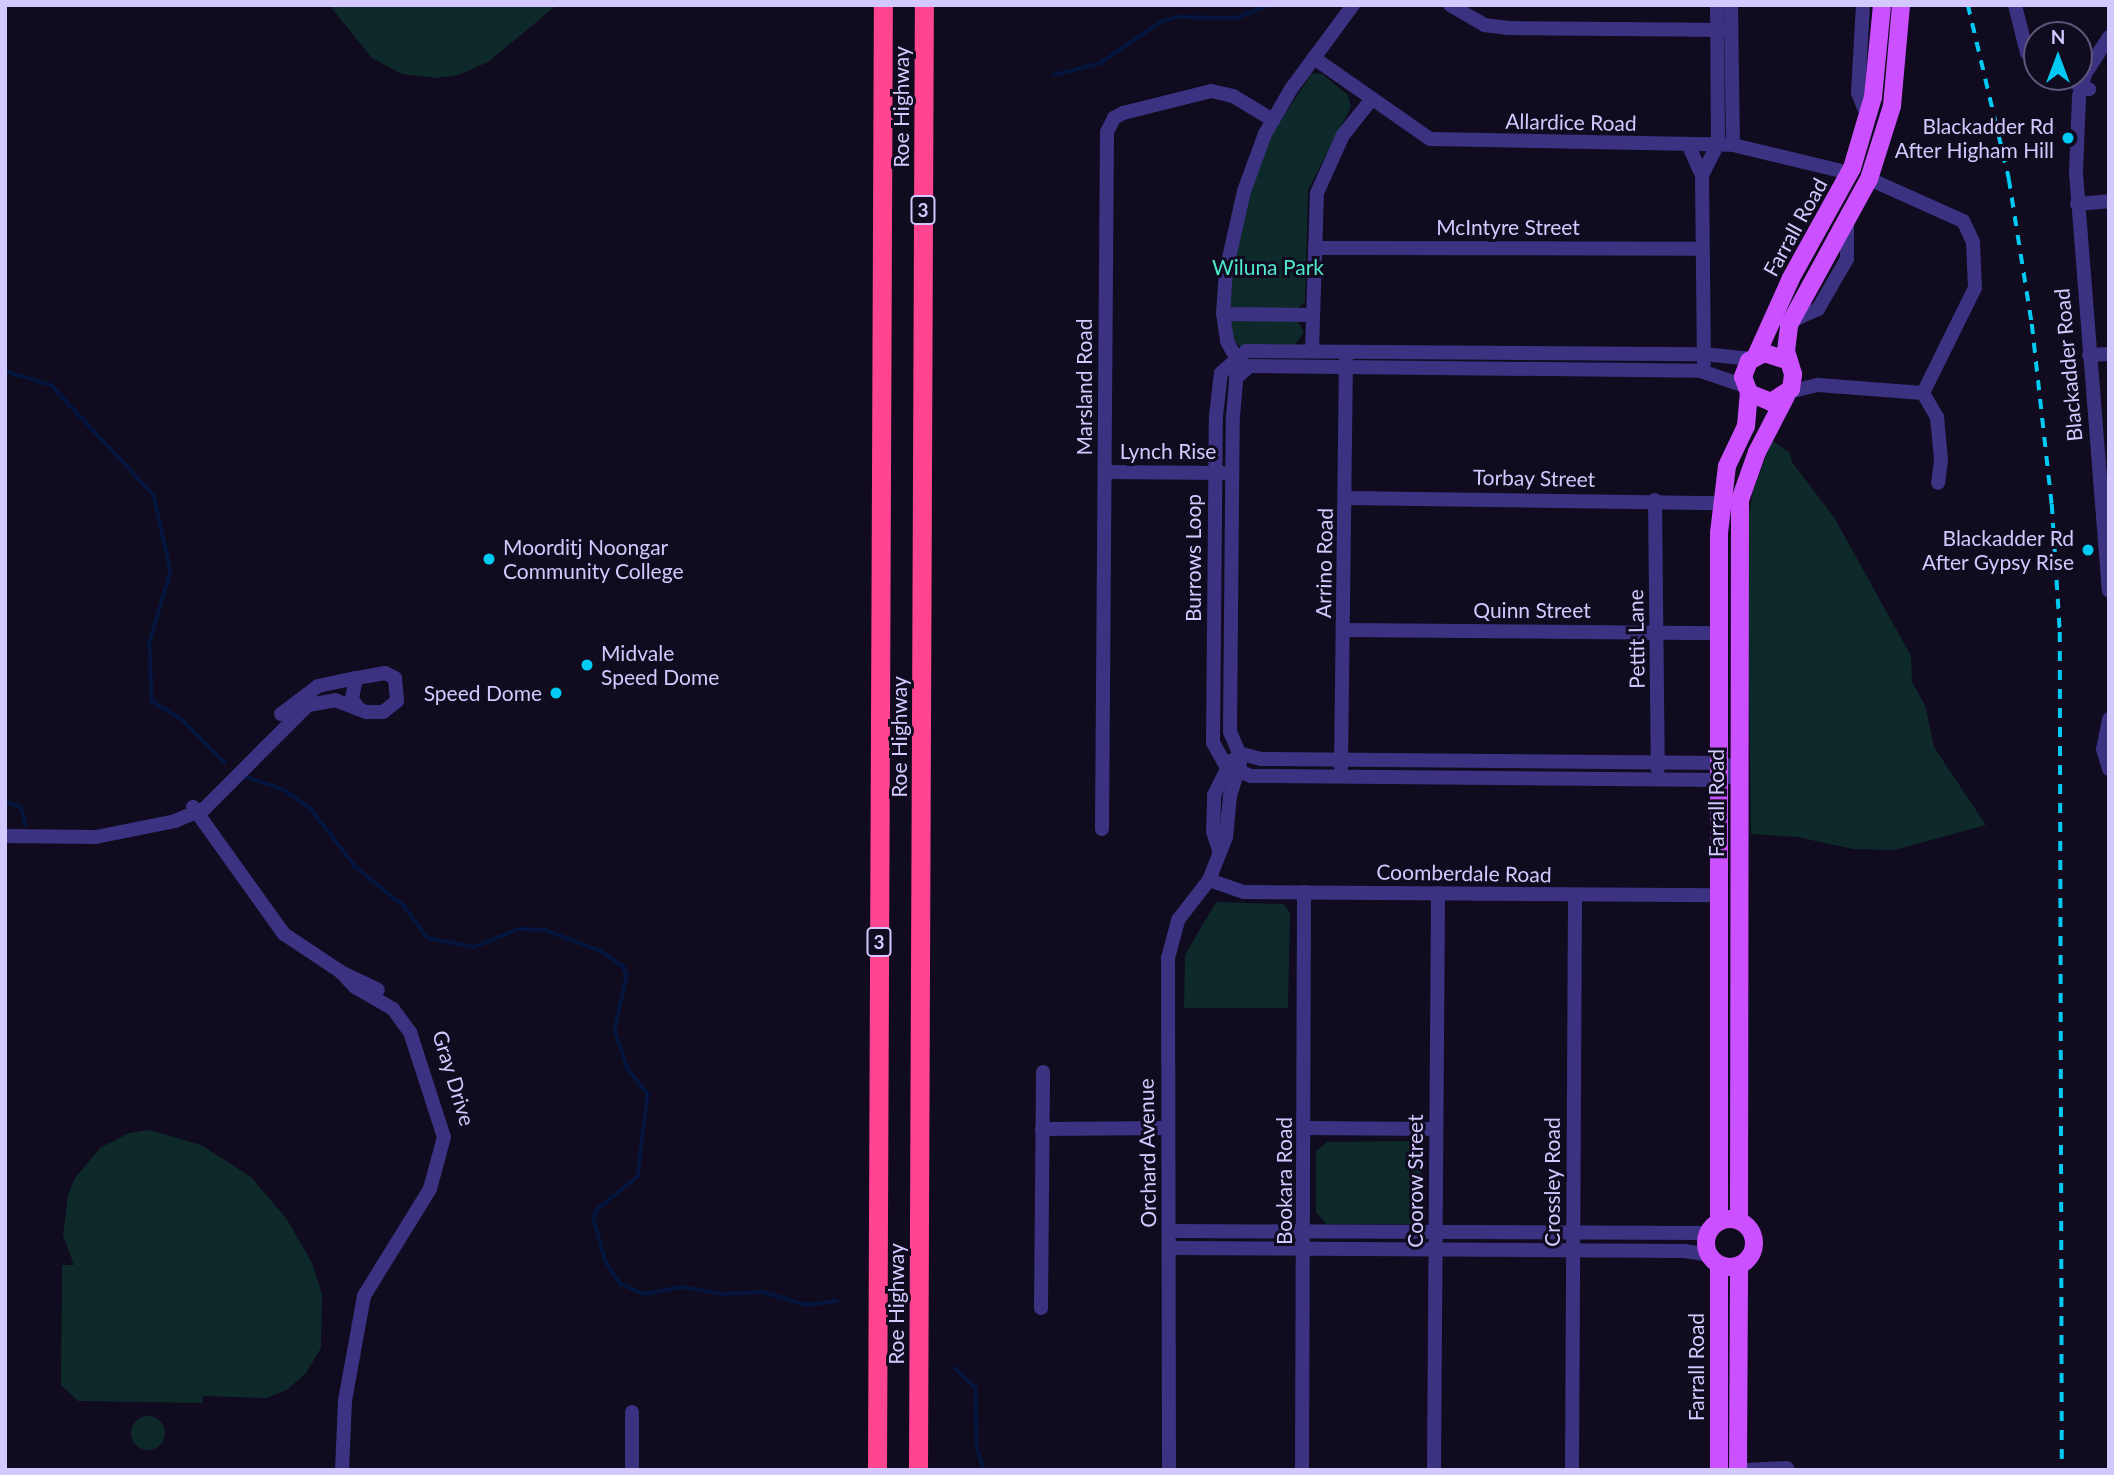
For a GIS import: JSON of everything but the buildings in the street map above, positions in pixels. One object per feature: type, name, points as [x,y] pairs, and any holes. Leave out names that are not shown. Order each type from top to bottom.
[{"type":"highway","name":"Roe Highway","points":[[877,1470],[883,5]]},
{"type":"highway","name":"Roe Highway","points":[[918,1470],[924,5]]},
{"type":"main road","name":"Farrall Road","points":[[1754,357],[1791,278],[1850,173],[1868,118],[1881,44],[1882,5]]},
{"type":"main road","name":"Farrall Road","points":[[1789,363],[1791,321],[1847,224],[1869,179],[1892,106],[1901,5]]},
{"type":"main road","points":[[1772,353],[1789,363],[1793,382],[1787,394],[1763,402],[1747,389],[1745,369],[1754,357],[1772,353]]},
{"type":"main road","name":"Farrall Road","points":[[1739,1221],[1730,771],[1720,633],[1720,503],[1727,466],[1746,426],[1747,389]]},
{"type":"main road","name":"Farrall Road","points":[[1714,1227],[1720,895],[1730,771],[1740,500],[1757,452],[1787,394]]},
{"type":"main road","points":[[1739,1221],[1751,1231],[1754,1245],[1749,1259],[1739,1265],[1714,1260],[1714,1227],[1739,1221]]},
{"type":"main road","name":"Farrall Road","points":[[1714,1260],[1719,1300],[1719,1470]]},
{"type":"main road","name":"Farrall Road","points":[[1738,1470],[1739,1265]]},
{"type":"main road","points":[[1719,1300],[1738,1300]]},
{"type":"street","points":[[1353,5],[1273,120],[1239,208],[1223,314],[1227,341],[1242,369],[1705,371],[1747,389]]},
{"type":"street","points":[[1450,5],[1484,25],[1507,28],[1724,31]]},
{"type":"street","points":[[1717,5],[1724,31],[1726,87],[1733,145]]},
{"type":"street","points":[[1724,31],[1731,5]]},
{"type":"street","points":[[1863,5],[1858,93],[1868,118]]},
{"type":"street","points":[[2015,5],[2023,37]]},
{"type":"street","name":"Blackadder Road","points":[[2093,72],[2107,41]]},
{"type":"street","name":"Allardice Road","points":[[1314,58],[1422,136],[1443,141],[1733,145],[1850,173]]},
{"type":"street","points":[[1702,175],[1718,144],[1726,87]]},
{"type":"street","name":"Marsland Road","points":[[1102,828],[1109,124],[1123,113],[1211,91],[1233,96],[1273,120]]},
{"type":"street","name":"Blackadder Road","points":[[2086,91],[2085,126],[2079,137],[2077,204],[2106,529],[2109,591]]},
{"type":"street","points":[[1312,351],[1315,208],[1325,171],[1343,135],[1371,100]]},
{"type":"street","points":[[1688,144],[1702,175],[1701,249],[1705,371]]},
{"type":"street","points":[[1787,394],[1818,385],[1912,396],[1923,393],[1975,288],[1973,242],[1963,220],[1869,179]]},
{"type":"street","points":[[2077,204],[2109,201]]},
{"type":"street","name":"McIntyre Street","points":[[1315,248],[1701,249]]},
{"type":"street","points":[[1223,314],[1312,315]]},
{"type":"street","points":[[1236,356],[1246,351],[1312,351],[1703,354],[1754,357]]},
{"type":"street","name":"Arrino Road","points":[[1341,775],[1346,352]]},
{"type":"street","points":[[1437,352],[1438,369]]},
{"type":"street","points":[[1498,354],[1499,370]]},
{"type":"street","points":[[1560,354],[1560,370]]},
{"type":"street","points":[[1620,354],[1621,370]]},
{"type":"street","points":[[2089,355],[2109,354]]},
{"type":"street","name":"Burrows Loop","points":[[1232,769],[1213,743],[1215,472],[1219,378],[1236,356]]},
{"type":"street","points":[[1789,363],[1818,385]]},
{"type":"street","name":"Burrows Loop","points":[[1241,754],[1230,732],[1230,711],[1234,387],[1242,369]]},
{"type":"street","points":[[1923,393],[1937,416],[1941,460],[1938,483]]},
{"type":"street","points":[[1216,416],[1233,416]]},
{"type":"street","name":"Lynch Rise","points":[[1105,472],[1232,472]]},
{"type":"street","name":"Torbay Street","points":[[1346,498],[1655,500],[1720,503]]},
{"type":"street","name":"Pettit Lane","points":[[1655,500],[1658,778]]},
{"type":"street","points":[[1216,533],[1232,534]]},
{"type":"street","points":[[1214,591],[1231,591]]},
{"type":"street","name":"Quinn Street","points":[[1344,630],[1720,633]]},
{"type":"street","points":[[1214,654],[1231,654]]},
{"type":"street","points":[[5,836],[96,837],[156,825],[198,806],[307,705],[335,700],[358,708],[383,712],[394,706],[399,691],[389,674],[356,678],[307,692],[198,806]]},
{"type":"street","points":[[356,678],[352,699],[358,708]]},
{"type":"street","points":[[1213,711],[1230,711]]},
{"type":"street","points":[[2109,719],[2104,749],[2109,769]]},
{"type":"street","points":[[1241,754],[1341,760],[1658,762],[1730,771],[1658,778],[1532,778],[1341,775],[1232,769],[1241,754]]},
{"type":"street","points":[[1411,760],[1411,776]]},
{"type":"street","points":[[1471,761],[1472,777]]},
{"type":"street","points":[[1532,761],[1532,778]]},
{"type":"street","points":[[1593,778],[1594,762]]},
{"type":"street","name":"Orchard Avenue","points":[[1169,1470],[1169,945],[1178,920],[1209,880],[1228,832],[1232,769]]},
{"type":"street","name":"Gray Drive","points":[[198,806],[284,934],[341,972],[392,999],[415,1023],[449,1118],[452,1138],[444,1176],[435,1195],[408,1224],[364,1296],[345,1401],[342,1470]]},
{"type":"street","name":"Coomberdale Road","points":[[1209,880],[1244,892],[1720,895]]},
{"type":"street","name":"Bookara Road","points":[[1303,1470],[1304,892]]},
{"type":"street","name":"Coorow Street","points":[[1434,1470],[1438,893]]},
{"type":"street","name":"Crossley Road","points":[[1572,1470],[1574,895]]},
{"type":"street","points":[[1041,1308],[1043,1072]]},
{"type":"street","points":[[1042,1129],[1167,1129]]},
{"type":"street","points":[[1305,1129],[1436,1129]]},
{"type":"street","points":[[1169,1231],[1646,1234],[1714,1227]]},
{"type":"street","points":[[1371,1233],[1371,1250]]},
{"type":"street","points":[[1506,1234],[1506,1251]]},
{"type":"street","points":[[1646,1234],[1647,1251]]},
{"type":"street","points":[[1169,1248],[1647,1251],[1714,1260]]},
{"type":"street","points":[[632,1412],[632,1470]]},
{"type":"street","points":[[1747,1470],[1787,1468]]},
{"type":"green space","points":[[329,5],[557,5],[488,62],[458,75],[437,78],[402,74],[372,58]]},
{"type":"green space","name":"Wiluna Park","points":[[1312,73],[1322,74],[1348,95],[1351,107],[1308,190],[1305,302],[1296,310],[1230,307],[1231,253],[1263,147]]},
{"type":"green space","name":"Wiluna Park","points":[[1230,320],[1298,321],[1304,333],[1292,348],[1241,348],[1232,338]]},
{"type":"green space","points":[[1772,440],[1790,453],[1792,462],[1835,519],[1911,656],[1912,682],[1925,705],[1934,747],[1986,825],[1895,850],[1853,849],[1797,837],[1751,834],[1747,527],[1753,491]]},
{"type":"green space","points":[[1216,902],[1284,904],[1290,913],[1288,1008],[1184,1008],[1185,955]]},
{"type":"green space","points":[[149,1130],[201,1145],[251,1177],[286,1218],[312,1263],[322,1294],[321,1348],[306,1373],[288,1389],[267,1398],[203,1396],[202,1403],[78,1401],[61,1385],[62,1265],[74,1265],[63,1235],[68,1195],[75,1178],[100,1148],[129,1133]]},
{"type":"green space","points":[[1410,1141],[1422,1151],[1423,1217],[1414,1224],[1326,1224],[1316,1212],[1316,1151],[1327,1142]]},
{"type":"green space","points":[[148,1416],[160,1421],[165,1433],[160,1445],[148,1450],[136,1445],[131,1433],[136,1421]]},
{"type":"waterway","points":[[1054,75],[1101,63],[1160,22],[1178,17],[1236,18],[1270,5]]},
{"type":"waterway","points":[[5,371],[51,385],[154,495],[171,572],[150,642],[152,701],[185,722],[225,763]]},
{"type":"waterway","points":[[244,776],[285,790],[311,809],[356,867],[404,906],[428,938],[474,947],[519,929],[545,930],[601,951],[624,967],[627,976],[615,1030],[628,1069],[648,1094],[638,1177],[598,1209],[594,1218],[606,1262],[621,1284],[645,1294],[682,1287],[722,1294],[763,1292],[807,1305],[837,1301]]},
{"type":"waterway","points":[[5,802],[21,807],[26,824]]},
{"type":"waterway","points":[[955,1368],[976,1388],[977,1446],[984,1470]]},
{"type":"railway","points":[[1968,5],[2009,179],[2032,324],[2052,504],[2060,632],[2062,1470]]},
{"type":"place","name":"Blackadder Rd After Higham Hill","points":[[2068,138]]},
{"type":"place","name":"Blackadder Rd After Gypsy Rise","points":[[2088,550]]},
{"type":"place","name":"Moorditj Noongar Community College","points":[[489,559]]},
{"type":"place","name":"Midvale Speed Dome","points":[[587,665]]},
{"type":"place","name":"Speed Dome","points":[[556,693]]}]
